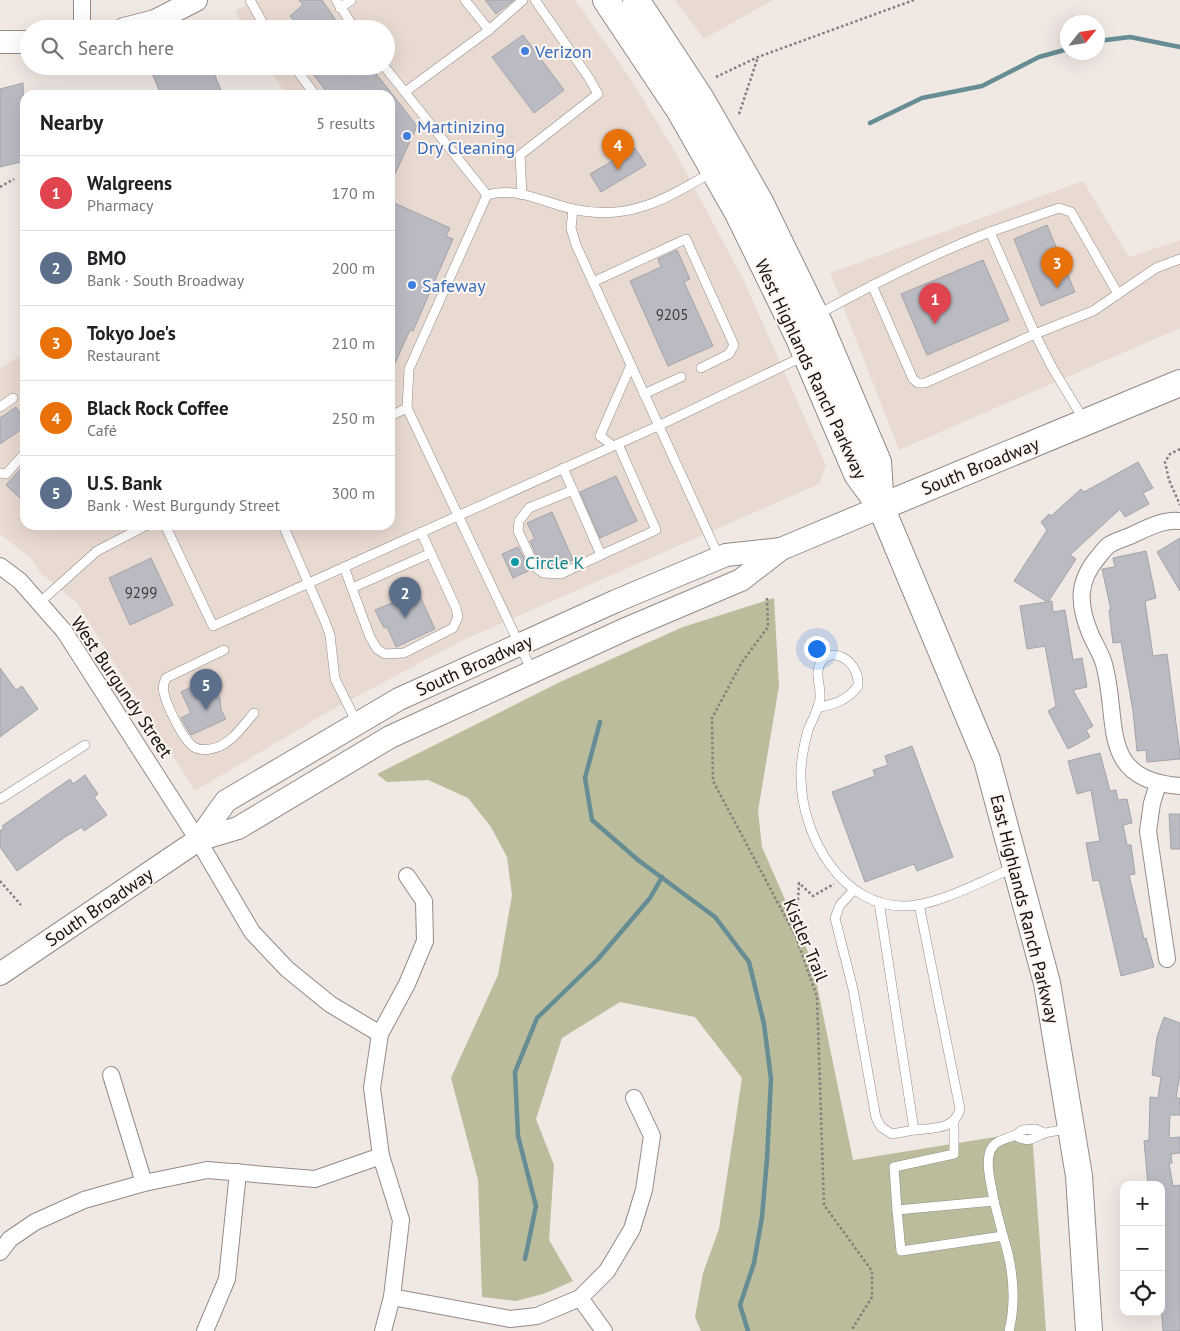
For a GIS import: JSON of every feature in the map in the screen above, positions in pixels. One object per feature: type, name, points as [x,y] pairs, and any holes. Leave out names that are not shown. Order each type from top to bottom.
[{"type":"main road","points":[[157,20],[196,0]]},
{"type":"main road","name":"West Highlands Ranch Parkway","points":[[606,0],[680,111],[760,202],[816,316],[878,462],[881,507]]},
{"type":"main road","name":"West Highlands Ranch Parkway","points":[[636,0],[701,98],[725,164],[738,213],[806,355],[857,474],[881,507]]},
{"type":"main road","points":[[0,42],[20,42]]},
{"type":"main road","name":"South Broadway","points":[[198,840],[226,801],[399,699],[720,558],[781,549],[1180,384]]},
{"type":"main road","name":"East Highlands Ranch Parkway","points":[[881,507],[987,760],[1047,983],[1079,1176],[1089,1331]]},
{"type":"main road","name":"South Broadway","points":[[0,974],[198,840],[238,828],[390,737],[532,671],[741,580],[781,549]]},
{"type":"street","points":[[82,0],[82,20]]},
{"type":"street","points":[[1180,521],[1174,520],[1153,525],[1108,546],[1092,563],[1082,581],[1081,606],[1090,633],[1104,663],[1115,743],[1123,759],[1134,771],[1158,784],[1180,786]]},
{"type":"street","name":"West Burgundy Street","points":[[0,566],[20,581],[64,631],[198,840],[252,932],[286,969],[330,1004],[380,1034]]},
{"type":"street","points":[[1158,784],[1152,803],[1148,832],[1167,959]]},
{"type":"street","points":[[382,1331],[392,1297],[401,1220],[381,1156],[372,1088],[380,1034],[407,984],[425,941],[424,901],[407,876]]},
{"type":"street","points":[[111,1074],[144,1183]]},
{"type":"street","points":[[392,1297],[510,1319],[537,1316],[580,1298],[607,1271],[632,1229],[644,1190],[652,1136],[634,1098]]},
{"type":"street","points":[[0,1252],[5,1233],[84,1200],[144,1183],[207,1170],[315,1179],[381,1156]]},
{"type":"street","points":[[205,1331],[227,1280],[238,1172]]},
{"type":"street","points":[[580,1298],[604,1331]]},
{"type":"lane","points":[[250,0],[261,20]]},
{"type":"lane","points":[[349,20],[338,4],[352,0]]},
{"type":"lane","points":[[465,0],[489,30]]},
{"type":"lane","points":[[405,92],[489,30],[522,0]]},
{"type":"lane","points":[[522,195],[520,156],[598,94],[570,48],[535,0]]},
{"type":"lane","points":[[301,75],[311,90]]},
{"type":"lane","points":[[391,75],[487,195]]},
{"type":"lane","points":[[532,671],[407,408],[409,369],[487,195],[497,192],[522,195],[573,209],[608,214],[633,210],[661,202],[725,164]]},
{"type":"lane","points":[[816,316],[914,263],[990,232],[1059,208],[1071,212],[1118,294]]},
{"type":"lane","points":[[573,209],[571,228],[576,245],[720,558]]},
{"type":"lane","points":[[990,232],[1034,334],[1052,369],[1086,422]]},
{"type":"lane","points":[[592,282],[686,239],[734,344],[729,354],[701,368]]},
{"type":"lane","points":[[872,285],[913,379],[918,383],[924,383],[1034,334],[1092,311],[1156,268],[1180,259]]},
{"type":"lane","points":[[168,530],[213,626],[658,426],[806,355]]},
{"type":"lane","points":[[573,490],[529,508],[519,521],[518,531],[536,567],[543,573],[561,574],[656,530],[615,445],[600,436],[631,365]]},
{"type":"lane","points":[[644,394],[681,377]]},
{"type":"lane","points":[[0,407],[14,398]]},
{"type":"lane","points":[[395,414],[407,408]]},
{"type":"lane","points":[[0,473],[6,474],[20,459]]},
{"type":"lane","points":[[563,468],[601,555]]},
{"type":"lane","points":[[39,603],[97,551],[128,530]]},
{"type":"lane","points":[[285,530],[330,635],[335,679],[357,723]]},
{"type":"lane","points":[[344,567],[370,637],[377,649],[385,654],[404,653],[453,628],[458,617],[456,608],[422,532]]},
{"type":"lane","points":[[352,588],[431,553]]},
{"type":"lane","points":[[224,650],[166,678],[163,686],[164,693],[174,719],[193,746],[210,750],[229,740],[254,713]]},
{"type":"lane","points":[[817,708],[840,702],[858,686],[856,669],[847,659],[836,655],[830,656],[821,663],[818,670],[820,698],[808,732],[802,759],[801,779],[804,805],[814,836],[824,858],[853,890],[879,902],[907,906],[932,901],[1016,867]]},
{"type":"lane","points":[[0,799],[85,746]]},
{"type":"lane","points":[[853,890],[840,905],[835,918],[853,989],[876,1118],[881,1127],[892,1134],[949,1125],[954,1122]]},
{"type":"lane","points":[[879,902],[914,1130]]},
{"type":"lane","points":[[919,904],[960,1109],[954,1122],[954,1154],[894,1168],[900,1251],[1003,1236]]},
{"type":"lane","points":[[1009,1331],[1014,1289],[1011,1262],[994,1201],[988,1158],[990,1149],[996,1142],[1016,1136],[1022,1130],[1036,1129],[1044,1133],[1072,1129]]},
{"type":"lane","points":[[897,1210],[994,1201]]},
{"type":"path","points":[[716,77],[758,57],[914,0]]},
{"type":"path","points":[[739,114],[758,57]]},
{"type":"path","points":[[0,186],[14,179]]},
{"type":"path","points":[[1180,449],[1170,454],[1165,462],[1169,480],[1180,505]]},
{"type":"path","name":"Kistler Trail","points":[[767,598],[768,627],[742,662],[712,718],[713,781],[796,937],[816,997],[824,1205],[872,1271],[872,1298],[851,1331]]},
{"type":"path","points":[[796,937],[799,883],[813,896],[842,879]]},
{"type":"path","points":[[0,881],[20,905]]},
{"type":"shaded area","points":[[257,0],[575,0],[628,75],[677,155],[745,283],[826,466],[819,484],[459,642],[328,712],[195,791],[77,603],[41,573],[31,558],[0,534],[0,368],[20,356],[20,530],[395,530],[395,90],[283,90],[274,75],[395,75],[395,20],[240,20],[235,11]]},
{"type":"shaded area","points":[[675,0],[773,0],[704,39]]},
{"type":"shaded area","points":[[1083,181],[1129,257],[1180,240],[1180,328],[899,450],[830,273]]},
{"type":"green space","points":[[774,598],[779,686],[758,811],[762,847],[812,961],[853,1160],[1032,1131],[1046,1331],[701,1331],[695,1317],[703,1273],[719,1229],[742,1078],[695,1017],[620,1002],[562,1038],[536,1119],[554,1165],[549,1240],[573,1281],[543,1294],[516,1301],[482,1297],[478,1180],[451,1078],[498,975],[512,895],[507,857],[491,827],[468,798],[428,780],[387,782],[377,774],[560,682],[683,627]]},
{"type":"building","points":[[299,0],[322,0],[336,20],[293,20],[290,16],[303,5]]},
{"type":"building","points":[[485,0],[514,0],[496,14]]},
{"type":"building","points":[[523,35],[564,90],[534,113],[492,57]]},
{"type":"building","points":[[153,75],[215,75],[221,90],[159,90]]},
{"type":"building","points":[[314,75],[377,75],[389,90],[325,90]]},
{"type":"building","points":[[23,83],[23,90],[20,90],[20,162],[0,167],[0,89]]},
{"type":"building","points":[[395,98],[417,126],[395,174]]},
{"type":"building","points":[[635,148],[646,165],[601,192],[590,174]]},
{"type":"building","name":"Safeway","points":[[395,203],[450,228],[446,236],[453,239],[413,331],[410,330],[395,363]]},
{"type":"building","points":[[1047,225],[1075,292],[1041,306],[1014,239]]},
{"type":"building","points":[[677,250],[690,279],[684,282],[713,346],[668,366],[630,281],[661,267],[658,259]]},
{"type":"building","points":[[983,260],[1009,320],[927,355],[901,294]]},
{"type":"building","points":[[16,407],[20,413],[20,430],[0,444],[0,418]]},
{"type":"building","points":[[1138,462],[1153,488],[1143,493],[1149,504],[1125,517],[1120,509],[1070,555],[1076,559],[1048,602],[1052,601],[1053,612],[1065,610],[1073,660],[1082,658],[1087,687],[1073,690],[1093,726],[1086,730],[1090,737],[1068,749],[1048,711],[1056,706],[1045,646],[1027,649],[1020,606],[1047,602],[1014,581],[1047,530],[1041,522],[1049,514],[1051,516],[1081,489],[1084,492]]},
{"type":"building","points":[[20,470],[20,498],[6,485]]},
{"type":"building","name":"Circle K","points":[[616,476],[637,521],[600,538],[580,492]]},
{"type":"building","name":"Circle K","points":[[552,512],[573,560],[556,567],[547,567],[545,563],[540,563],[530,541],[535,539],[527,523]]},
{"type":"building","points":[[1180,538],[1180,591],[1157,552]]},
{"type":"building","name":"Circle K","points":[[518,547],[530,570],[513,578],[502,554]]},
{"type":"building","points":[[1146,551],[1156,598],[1145,601],[1153,656],[1167,654],[1180,754],[1180,759],[1147,762],[1146,750],[1137,751],[1133,711],[1121,642],[1113,643],[1109,610],[1111,610],[1102,569],[1115,567],[1113,558]]},
{"type":"building","points":[[151,558],[173,605],[130,625],[109,578]]},
{"type":"building","points":[[419,594],[435,629],[396,647],[387,627],[384,628],[375,610],[394,602],[395,605]]},
{"type":"building","points":[[0,668],[16,690],[22,686],[38,709],[0,737]]},
{"type":"building","points":[[207,679],[220,698],[221,710],[226,719],[191,735],[181,718],[191,713],[181,692]]},
{"type":"building","points":[[912,746],[953,857],[917,871],[914,864],[865,882],[832,792],[875,776],[873,770],[888,765],[885,756]]},
{"type":"building","points":[[1100,753],[1110,791],[1116,790],[1118,800],[1127,799],[1132,823],[1123,825],[1127,845],[1131,845],[1135,874],[1129,875],[1144,939],[1146,938],[1154,967],[1121,976],[1099,880],[1093,881],[1086,843],[1100,841],[1091,790],[1077,794],[1068,761]]},
{"type":"building","points":[[85,775],[98,794],[94,797],[107,815],[84,831],[82,827],[65,837],[17,871],[0,847],[0,831],[4,828],[2,826],[70,779],[73,784]]},
{"type":"building","points":[[1169,814],[1180,814],[1180,849],[1171,849]]},
{"type":"building","points":[[1164,1017],[1180,1023],[1180,1074],[1176,1098],[1180,1098],[1180,1115],[1170,1115],[1169,1138],[1180,1137],[1180,1153],[1171,1154],[1172,1163],[1169,1163],[1173,1186],[1180,1185],[1180,1331],[1163,1331],[1162,1316],[1165,1316],[1165,1181],[1148,1181],[1144,1141],[1149,1140],[1150,1097],[1158,1098],[1161,1077],[1152,1075],[1157,1037]]},
{"type":"waterway","points":[[1105,40],[1130,37],[1180,47]]},
{"type":"waterway","points":[[870,123],[922,98],[982,86],[1039,57],[1060,51]]},
{"type":"waterway","points":[[600,722],[585,778],[592,820],[638,860],[715,917],[749,962],[764,1024],[771,1079],[762,1217],[754,1263],[740,1305],[748,1331]]},
{"type":"waterway","points":[[525,1259],[536,1206],[518,1136],[515,1072],[537,1018],[598,959],[650,898],[662,877]]},
{"type":"place","name":"Verizon","points":[[525,51]]},
{"type":"place","name":"Martinizing Dry Cleaning","points":[[407,136]]},
{"type":"place","name":"Black Rock Coffee","points":[[618,170]]},
{"type":"place","name":"Safeway","points":[[412,285]]},
{"type":"place","name":"Tokyo Joe's","points":[[1057,288]]},
{"type":"place","name":"Walgreens","points":[[935,324]]},
{"type":"place","name":"Circle K","points":[[515,562]]},
{"type":"place","name":"BMO","points":[[405,618]]},
{"type":"place","name":"U.S. Bank","points":[[206,710]]}]
